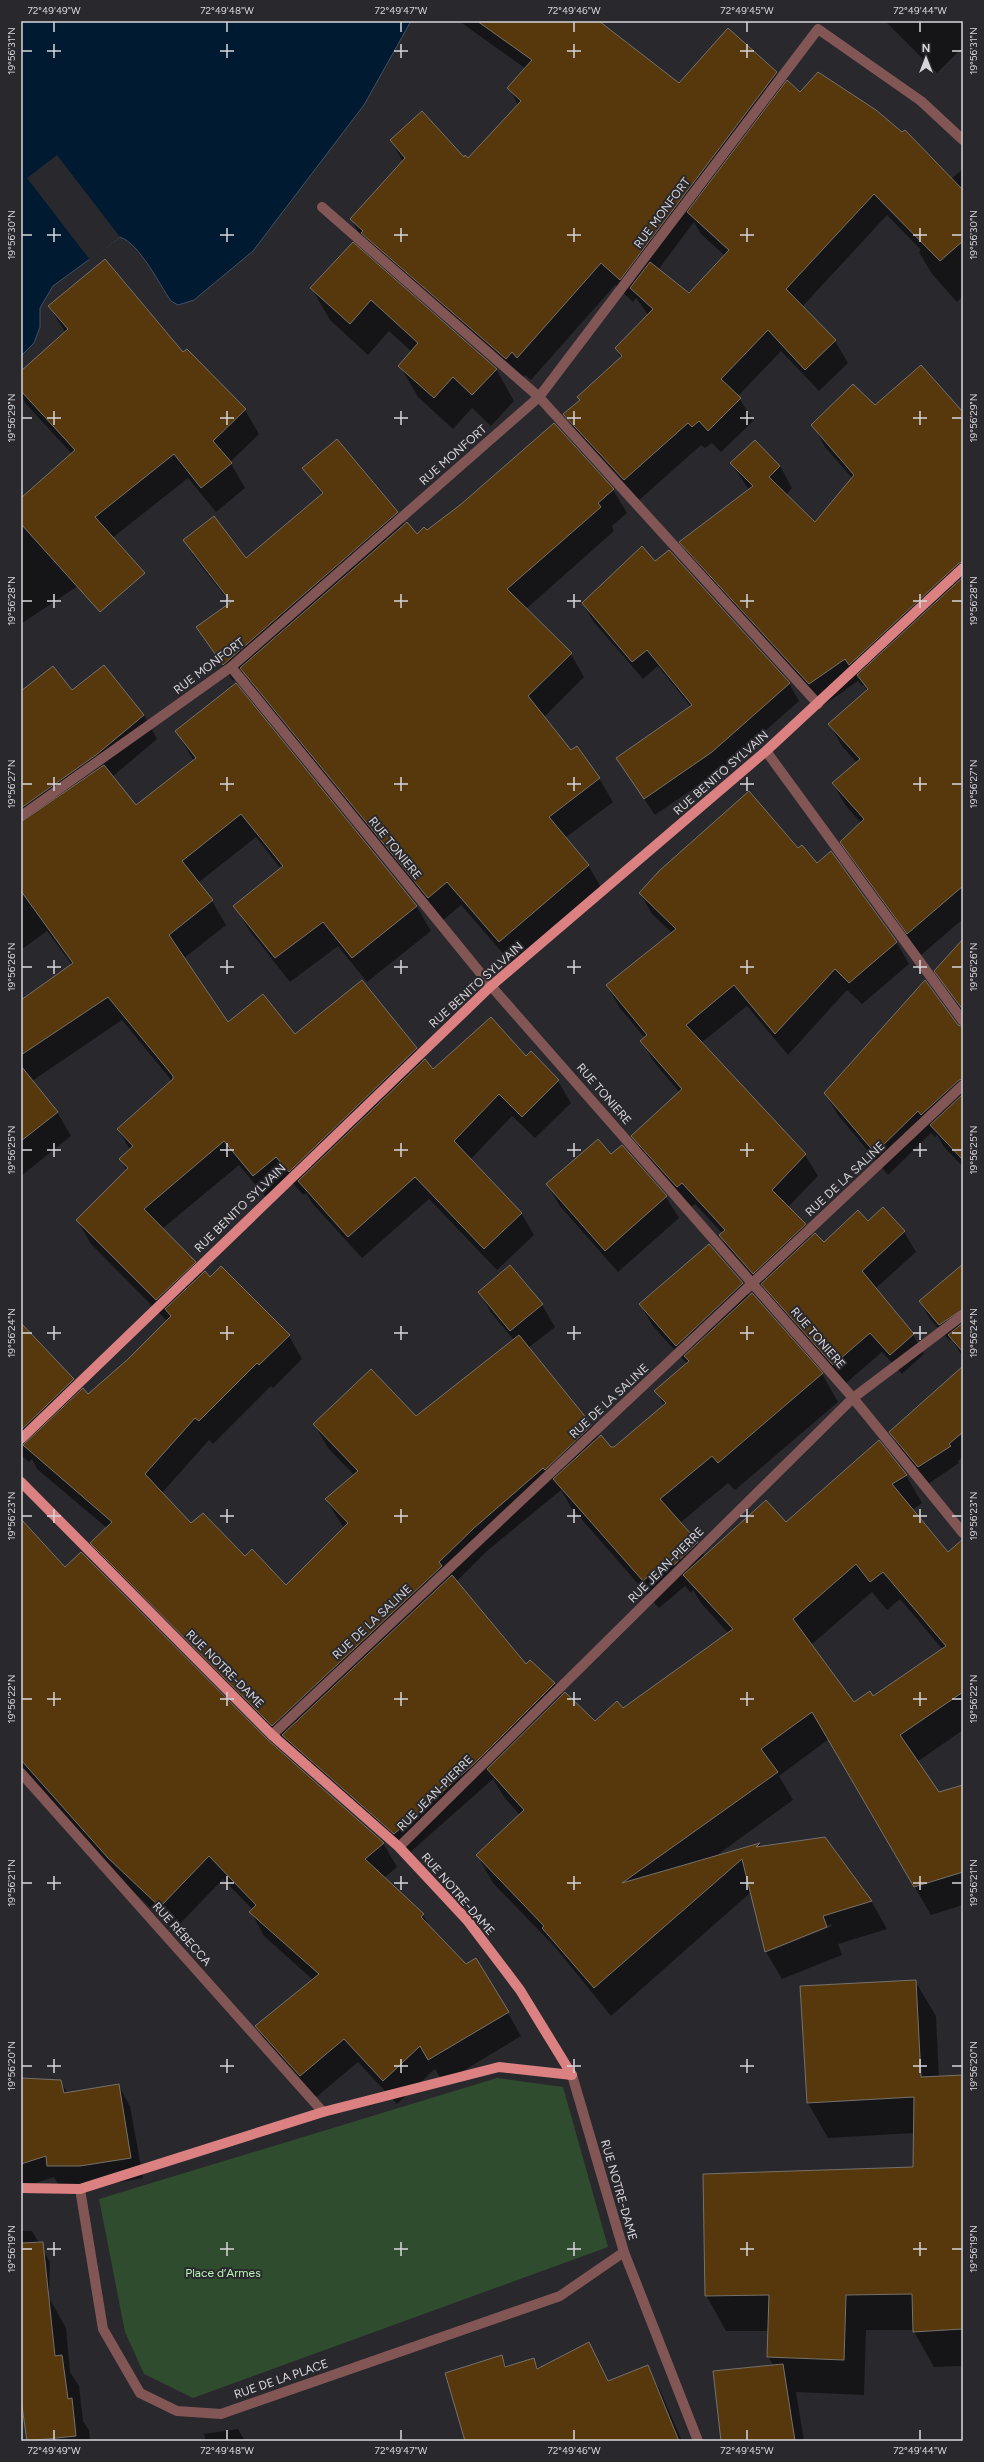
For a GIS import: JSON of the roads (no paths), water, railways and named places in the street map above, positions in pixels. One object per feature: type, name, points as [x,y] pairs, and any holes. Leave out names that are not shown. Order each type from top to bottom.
[{"type":"main road","name":"RUE BENITO SYLVAIN","points":[[21,1439],[491,986],[766,751],[963,568]]},
{"type":"main road","name":"RUE NOTRE-DAME","points":[[21,1482],[272,1735],[399,1847],[471,1926],[520,1990],[572,2075]]},
{"type":"main road","points":[[21,2188],[80,2189],[323,2112],[499,2067],[572,2075]]},
{"type":"street","name":"RUE MONFORT","points":[[21,816],[231,668],[539,397],[818,29],[921,101],[963,140]]},
{"type":"street","points":[[322,207],[539,397],[818,704]]},
{"type":"street","name":"RUE TONIERE","points":[[231,668],[491,986],[853,1398],[963,1533]]},
{"type":"street","points":[[766,751],[963,1021]]},
{"type":"street","name":"RUE DE LA SALINE","points":[[272,1735],[963,1085]]},
{"type":"street","name":"RUE JEAN-PIERRE","points":[[399,1847],[853,1398],[963,1315]]},
{"type":"street","name":"RUE RÉBECCA","points":[[21,1773],[323,2112]]},
{"type":"street","name":"RUE NOTRE-DAME","points":[[572,2075],[624,2252],[698,2441]]},
{"type":"street","name":"RUE DE LA PLACE","points":[[80,2189],[103,2329],[140,2393],[177,2411],[221,2414],[560,2296],[624,2252]]},
{"type":"water","points":[[21,21],[411,21],[364,105],[253,251],[194,300],[178,305],[171,301],[142,256],[127,241],[120,237],[53,286],[40,308],[40,327],[34,343],[21,356]]},
{"type":"park label","name":"Place d’Armes","points":[[223,2273]]}]
